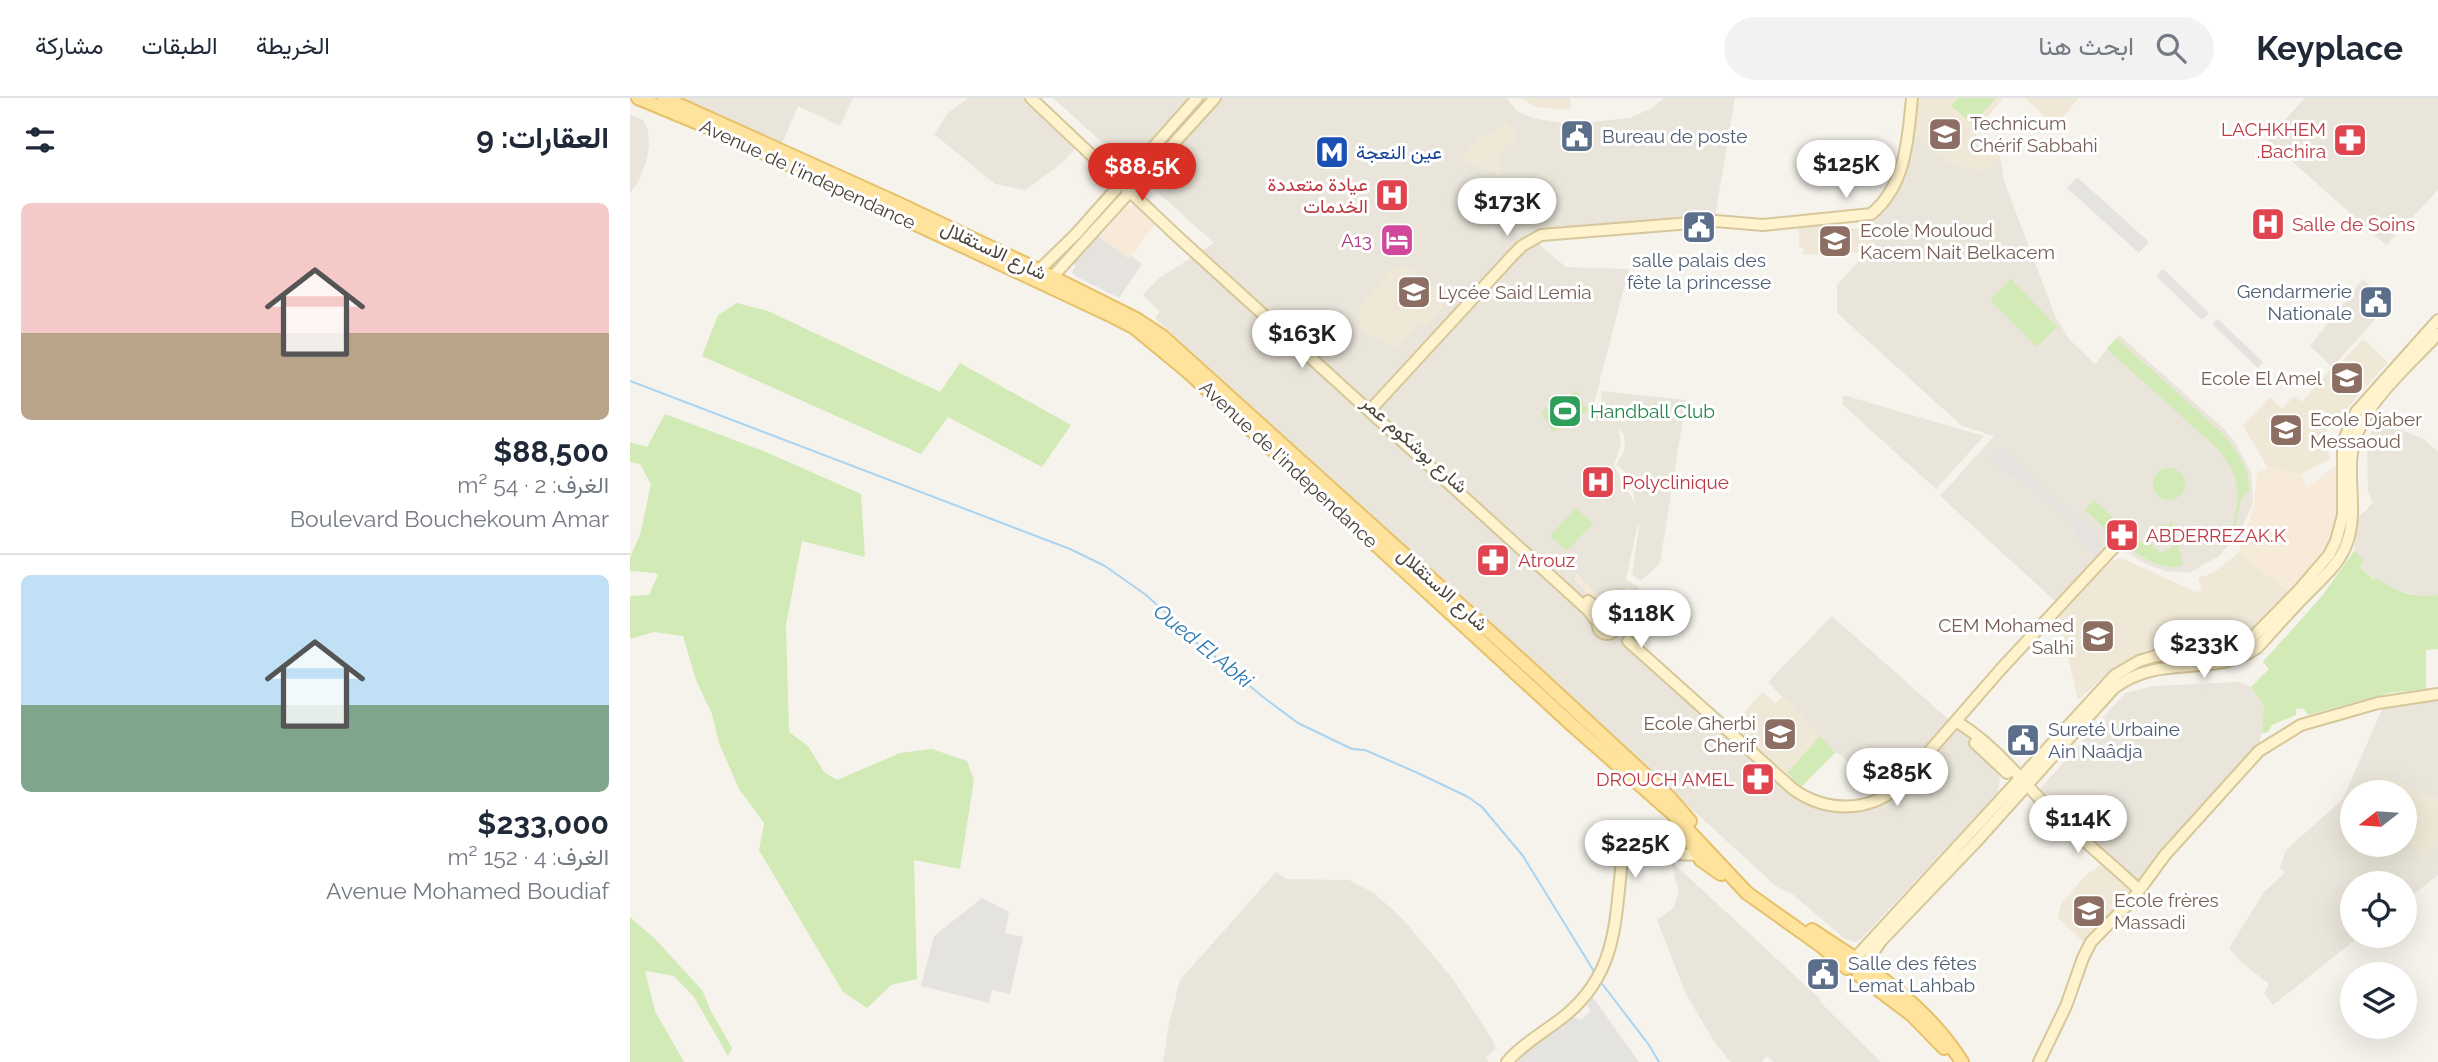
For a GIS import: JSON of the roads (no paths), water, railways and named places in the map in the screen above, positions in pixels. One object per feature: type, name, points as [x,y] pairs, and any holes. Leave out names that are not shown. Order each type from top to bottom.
[{"type":"main road","name":"Avenue de l'independance","points":[[638,98],[1035,274]]},
{"type":"main road","name":"شارع الاستقلال","points":[[664,98],[897,203],[1048,281],[1136,319],[1162,336],[1670,798],[1705,850],[1754,890],[1858,964]]},
{"type":"main road","name":"Avenue de l'independance","points":[[1048,281],[1135,328],[1186,370],[1682,823],[1705,850],[1760,904],[1820,945],[1858,964]]},
{"type":"main road","points":[[1858,964],[1937,1039],[1953,1062]]},
{"type":"main road","points":[[1858,964],[1904,996],[1931,1020],[1962,1062]]},
{"type":"street","points":[[1031,98],[1123,181]]},
{"type":"street","name":"شارع بوشكوم عمر","points":[[1039,98],[1132,190],[1374,406],[1612,625]]},
{"type":"street","points":[[1035,274],[1076,234],[1197,98]]},
{"type":"street","points":[[1048,281],[1215,98]]},
{"type":"street","points":[[1374,406],[1512,256],[1533,239],[1554,233],[1716,221],[1763,225],[1871,214],[1883,204],[1895,185],[1907,147],[1912,98]]},
{"type":"street","points":[[1132,190],[1251,304],[1561,584],[1588,610],[1603,633],[1612,625]]},
{"type":"street","points":[[1858,964],[2003,795],[2022,783],[2036,762],[2115,675],[2139,661],[2156,656],[2210,655],[2235,649],[2248,642],[2298,591],[2329,555],[2336,541],[2343,515],[2343,449],[2356,412],[2438,320]]},
{"type":"street","points":[[1858,964],[2022,783],[2114,688],[2126,679],[2151,669],[2215,664],[2246,655],[2257,648],[2329,572],[2344,551],[2350,534],[2353,518],[2351,464],[2356,434],[2370,409],[2438,334]]},
{"type":"street","points":[[1598,623],[1602,617],[1612,625],[1793,789],[1810,799],[1833,807],[1855,806],[1892,792],[2117,544]]},
{"type":"street","points":[[2039,1062],[2066,1006],[2091,942],[2132,900],[2165,855],[2259,751],[2294,727],[2378,703],[2438,694]]},
{"type":"street","points":[[1969,708],[1974,733]]},
{"type":"street","points":[[1957,722],[1966,736],[2001,762],[2036,762]]},
{"type":"street","points":[[1957,722],[1974,733],[2022,783],[2138,889]]},
{"type":"street","points":[[2001,762],[2003,795]]},
{"type":"street","points":[[1507,1062],[1570,1012],[1590,991],[1606,964],[1624,847],[1628,841],[1637,837],[1675,855],[1705,850]]},
{"type":"waterway","name":"Oued El Abki","points":[[630,381],[1070,549],[1105,566],[1146,595],[1182,627],[1193,642],[1200,644],[1298,723],[1352,749],[1365,750],[1420,774],[1468,797],[1482,807],[1523,856],[1595,973]]},
{"type":"waterway","name":"Oued El Abki","points":[[1600,981],[1659,1062]]},
{"type":"place","name":"Technicum Chérif Sabbahi","points":[[1945,134]]},
{"type":"place","name":"Bureau de poste","points":[[1577,136]]},
{"type":"place","name":"LACHKHEM .Bachira","points":[[2350,140]]},
{"type":"place","name":"عين النعجة","points":[[1332,152]]},
{"type":"place","name":"عيادة متعددة الخدمات","points":[[1392,195]]},
{"type":"place","name":"Salle de Soins","points":[[2268,224]]},
{"type":"place","name":"salle palais des fête la princesse","points":[[1699,227]]},
{"type":"place","name":"A13","points":[[1397,240]]},
{"type":"place","name":"Ecole Mouloud Kacem Nait Belkacem","points":[[1835,241]]},
{"type":"place","name":"Lycée Said Lemia","points":[[1414,292]]},
{"type":"place","name":"Gendarmerie Nationale","points":[[2376,302]]},
{"type":"place","name":"Ecole El Amel","points":[[2347,378]]},
{"type":"place","name":"Handball Club","points":[[1565,411]]},
{"type":"place","name":"Ecole Djaber Messaoud","points":[[2286,430]]},
{"type":"place","name":"Polyclinique","points":[[1598,482]]},
{"type":"place","name":"ABDERREZAK.K","points":[[2122,535]]},
{"type":"place","name":"Atrouz","points":[[1493,560]]},
{"type":"place","name":"CEM Mohamed Salhi","points":[[2098,636]]},
{"type":"place","name":"Ecole Gherbi Cherif","points":[[1780,734]]},
{"type":"place","name":"Sureté Urbaine Ain Naâdja","points":[[2023,740]]},
{"type":"place","name":"DROUCH AMEL","points":[[1758,779]]},
{"type":"place","name":"Ecole frères Massadi","points":[[2089,911]]},
{"type":"place","name":"Salle des fêtes Lemat Lahbab","points":[[1823,974]]}]
